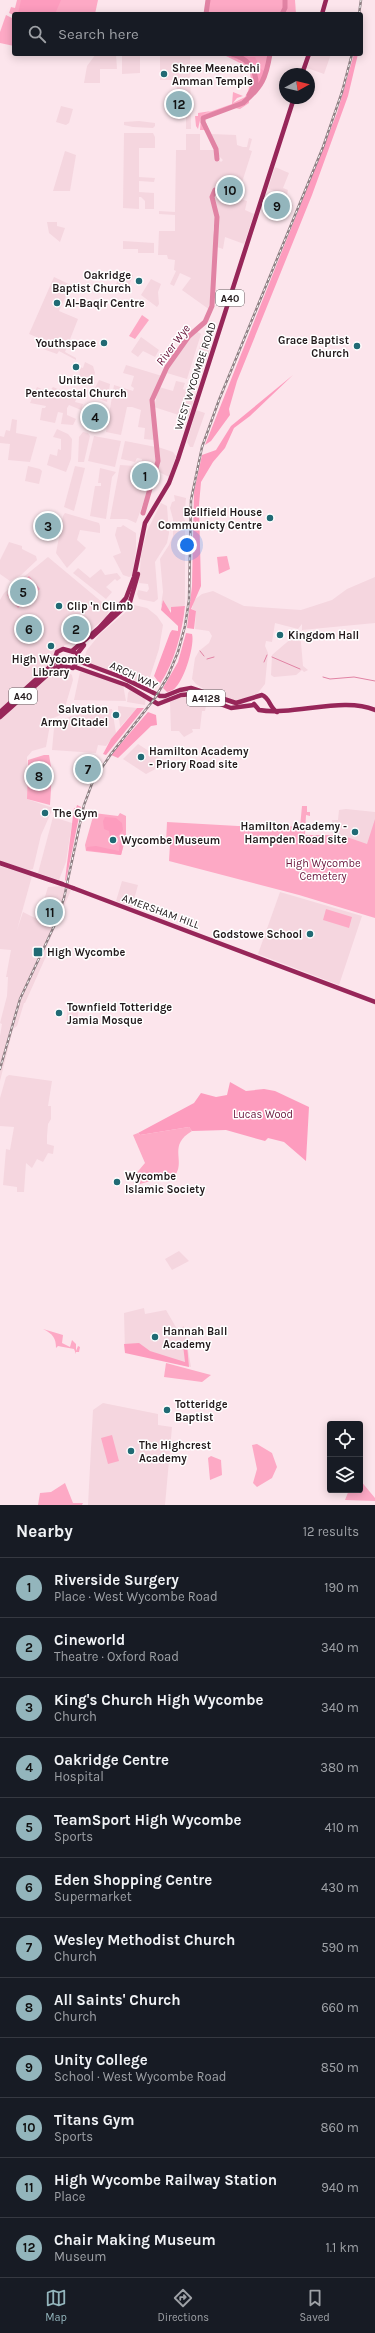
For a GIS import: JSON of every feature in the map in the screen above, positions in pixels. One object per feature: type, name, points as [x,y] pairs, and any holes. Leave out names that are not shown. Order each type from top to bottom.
[{"type":"main road","points":[[323,12],[326,0]]},
{"type":"main road","points":[[304,68],[308,56]]},
{"type":"main road","name":"WEST WYCOMBE ROAD","points":[[129,599],[137,577],[144,528],[169,483],[178,459],[292,104]]},
{"type":"main road","points":[[77,654],[129,599]]},
{"type":"main road","name":"A40","points":[[0,716],[45,674],[55,661],[54,658],[59,651],[72,651],[100,628],[129,599]]},
{"type":"main road","points":[[72,651],[77,654]]},
{"type":"main road","points":[[55,661],[61,666],[74,667],[78,661],[77,654]]},
{"type":"main road","name":"ARCH WAY","points":[[78,661],[121,677],[160,696],[165,696],[190,688],[204,691],[229,703],[242,703],[256,697]]},
{"type":"main road","name":"A40","points":[[0,712],[45,674],[61,666]]},
{"type":"main road","name":"ARCH WAY","points":[[74,667],[126,685],[158,704],[181,695],[193,694],[231,708],[254,705]]},
{"type":"main road","points":[[277,712],[264,696],[256,697],[254,705],[259,710],[277,712],[347,705],[364,706],[375,710]]},
{"type":"main road","points":[[265,710],[269,702]]},
{"type":"main road","name":"AMERSHAM HILL","points":[[0,863],[74,888],[375,1002]]},
{"type":"shaded area","points":[[94,56],[116,56],[117,69],[100,69],[100,83],[84,83],[87,66]]},
{"type":"shaded area","points":[[122,56],[140,56],[140,73],[122,74]]},
{"type":"shaded area","points":[[160,56],[190,56],[191,129],[186,129],[186,114],[176,113],[177,80],[160,80]]},
{"type":"shaded area","points":[[311,56],[330,56],[324,74],[315,71],[315,68],[307,68]]},
{"type":"shaded area","points":[[61,106],[73,109],[69,123],[66,125],[56,122]]},
{"type":"shaded area","points":[[139,121],[155,123],[155,126],[153,128],[124,125],[124,122]]},
{"type":"shaded area","points":[[124,133],[153,133],[155,137],[155,148],[139,148],[139,177],[155,178],[154,182],[139,181],[139,192],[154,193],[154,209],[145,209],[145,201],[141,197],[139,197],[139,209],[123,208]]},
{"type":"shaded area","points":[[186,134],[200,134],[200,150],[216,150],[217,158],[221,162],[223,160],[218,155],[211,134],[236,135],[237,145],[243,147],[247,147],[249,138],[252,139],[249,150],[252,151],[237,198],[247,201],[245,210],[254,214],[244,244],[225,237],[223,249],[217,247],[219,216],[216,215],[213,230],[215,243],[210,310],[182,290],[191,278],[180,273],[174,286],[170,284],[176,271],[174,270],[175,260],[168,259],[167,255],[158,255],[159,231],[175,231],[175,215],[159,214],[159,211],[175,212],[176,150],[186,150]]},
{"type":"shaded area","points":[[65,151],[76,155],[70,191],[53,191]]},
{"type":"shaded area","points":[[275,167],[289,173],[283,188],[288,190],[287,195],[268,189]]},
{"type":"shaded area","points":[[266,195],[293,205],[288,217],[262,208]]},
{"type":"shaded area","points":[[47,222],[57,222],[57,226],[65,228],[60,242],[49,233]]},
{"type":"shaded area","points":[[123,241],[154,243],[154,253],[138,253],[138,249],[123,249]]},
{"type":"shaded area","points":[[122,272],[133,275],[128,289],[116,284]]},
{"type":"shaded area","points":[[54,277],[71,285],[59,311],[78,319],[65,352],[76,358],[76,360],[59,351],[57,354],[43,349],[46,341],[29,334]]},
{"type":"shaded area","points":[[151,279],[161,284],[158,292],[159,304],[157,307],[141,295]]},
{"type":"shaded area","points":[[196,331],[201,334],[187,379],[167,373],[173,359]]},
{"type":"shaded area","points":[[141,337],[159,350],[155,357],[143,351],[138,357],[131,352]]},
{"type":"shaded area","points":[[201,342],[211,346],[205,364],[196,361]]},
{"type":"shaded area","points":[[85,362],[93,366],[95,373],[90,386],[79,380],[80,367],[83,368]]},
{"type":"shaded area","points":[[126,365],[162,376],[151,398],[154,440],[144,439],[145,428],[138,427],[141,410],[132,407],[127,407],[121,435],[106,432],[114,385],[133,391],[134,388],[131,386],[134,376],[123,373]]},
{"type":"shaded area","points":[[99,380],[110,384],[107,402],[91,396]]},
{"type":"shaded area","points":[[176,381],[185,383],[183,389],[196,394],[188,418],[154,407],[159,387],[173,391]]},
{"type":"shaded area","points":[[37,387],[49,392],[53,387],[77,397],[75,402],[83,404],[81,410],[69,405],[67,408],[67,415],[76,419],[73,425],[61,424],[63,413],[58,412],[55,423],[40,420],[42,408],[45,408],[46,406],[30,403]]},
{"type":"shaded area","points":[[87,408],[105,413],[102,430],[86,427],[84,420]]},
{"type":"shaded area","points":[[196,410],[205,413],[193,447],[190,447],[187,442]]},
{"type":"shaded area","points":[[12,419],[17,420],[16,433],[37,437],[30,462],[8,460],[10,444],[0,443],[0,436],[4,437],[6,430],[10,431]]},
{"type":"shaded area","points":[[57,429],[68,434],[72,439],[71,459],[66,472],[47,465],[50,454],[57,456],[58,449],[61,450],[61,439],[53,437]]},
{"type":"shaded area","points":[[83,432],[88,433],[90,436],[84,462],[78,462],[79,437]]},
{"type":"shaded area","points":[[94,436],[121,441],[115,467],[88,461]]},
{"type":"shaded area","points":[[125,441],[156,447],[157,457],[154,473],[136,523],[127,519],[110,519],[120,465],[136,466],[135,482],[138,483],[142,459],[137,458],[135,462],[121,459]]},
{"type":"shaded area","points":[[158,447],[173,452],[176,456],[169,477],[157,471],[160,463]]},
{"type":"shaded area","points":[[28,466],[40,469],[42,471],[39,484],[25,481]]},
{"type":"shaded area","points":[[75,466],[85,468],[74,511],[64,507]]},
{"type":"shaded area","points":[[100,468],[116,472],[112,477],[106,519],[90,516],[95,486],[101,486],[101,483],[98,483]]},
{"type":"shaded area","points":[[174,495],[186,498],[184,519],[185,603],[184,609],[166,610],[161,605],[163,592],[160,559],[173,536],[173,519],[170,508],[172,502],[175,501]]},
{"type":"shaded area","points":[[161,503],[167,506],[169,533],[167,543],[155,562],[158,599],[154,602],[139,599],[137,594],[138,590],[147,592],[149,589],[148,584],[139,583],[141,555],[147,531]]},
{"type":"shaded area","points":[[65,513],[99,523],[100,526],[100,533],[80,530],[77,540],[86,548],[67,568],[56,553],[63,516]]},
{"type":"shaded area","points":[[123,525],[136,533],[136,550],[132,576],[129,577],[123,575],[113,556],[121,553],[115,535],[117,527],[121,527]]},
{"type":"shaded area","points":[[9,542],[22,546],[22,549],[36,556],[37,560],[21,575],[10,581],[0,574],[0,560]]},
{"type":"shaded area","points":[[48,557],[109,608],[107,616],[77,642],[65,645],[56,651],[53,656],[53,663],[72,675],[73,680],[63,714],[51,719],[46,747],[32,751],[27,757],[27,799],[53,808],[41,835],[33,869],[29,870],[0,861],[0,600],[4,593]]},
{"type":"shaded area","points":[[78,568],[90,578],[101,569],[105,575],[117,573],[121,578],[117,581],[115,579],[106,587],[112,592],[106,599],[73,573]]},
{"type":"shaded area","points":[[375,577],[375,623],[302,630],[302,624],[298,629],[275,623],[272,642],[266,641],[265,646],[268,653],[265,684],[257,694],[240,700],[234,700],[210,693],[196,684],[192,679],[195,658],[199,651],[209,643],[212,636],[209,631],[195,629],[196,611],[192,609],[194,600],[202,594],[213,591],[244,606],[301,610],[332,600],[347,589]]},
{"type":"shaded area","points":[[134,605],[147,608],[157,616],[163,625],[159,649],[147,686],[124,675],[83,661],[87,650],[100,634]]},
{"type":"shaded area","points":[[300,631],[303,666],[308,670],[304,672],[302,670],[296,675],[274,677],[271,675],[272,655]]},
{"type":"shaded area","points":[[80,672],[96,674],[123,685],[126,701],[74,700]]},
{"type":"shaded area","points":[[131,688],[146,697],[145,705],[127,702],[128,693]]},
{"type":"shaded area","points":[[190,696],[207,700],[205,711],[202,711],[200,729],[192,729],[193,732],[184,737],[179,731],[171,731],[170,702],[177,698]]},
{"type":"shaded area","points":[[118,706],[137,708],[120,727],[118,708]]},
{"type":"shaded area","points":[[112,709],[116,733],[106,746],[98,745],[96,753],[52,750],[54,728],[56,723],[71,716]]},
{"type":"shaded area","name":"Hamilton Academy - Priory Road site","points":[[138,744],[167,763],[146,774],[123,759]]},
{"type":"shaded area","name":"Hamilton Academy - Hampden Road site","points":[[346,809],[375,812],[375,861],[352,853],[332,829],[332,820],[338,820],[339,810]]},
{"type":"shaded area","points":[[53,817],[72,823],[66,862],[59,880],[38,873]]},
{"type":"shaded area","points":[[0,866],[32,876],[17,930],[23,912],[35,918],[39,916],[48,887],[63,886],[71,890],[47,946],[48,952],[24,1003],[17,1026],[13,1029],[0,1081],[0,1036],[2,1024],[0,1023],[7,996],[8,977],[6,977],[11,950],[0,949]]},
{"type":"shaded area","points":[[122,881],[138,885],[132,907],[116,901]]},
{"type":"shaded area","name":"Godstowe School","points":[[280,892],[362,916],[339,985],[258,954]]},
{"type":"shaded area","points":[[68,1005],[79,1006],[77,1023],[66,1022]]},
{"type":"shaded area","points":[[9,1075],[52,1081],[48,1106],[51,1106],[51,1119],[48,1124],[47,1144],[54,1146],[53,1154],[48,1153],[43,1162],[37,1159],[32,1168],[26,1163],[24,1192],[17,1192],[17,1187],[3,1185],[6,1149],[10,1150],[14,1127],[0,1126],[0,1098],[6,1077]]},
{"type":"shaded area","points":[[179,1251],[189,1261],[172,1270],[165,1259]]},
{"type":"shaded area","name":"Hannah Ball Academy","points":[[144,1308],[145,1314],[166,1310],[177,1329],[184,1326],[191,1367],[125,1352],[124,1313]]},
{"type":"shaded area","name":"The Highcrest Academy","points":[[103,1403],[158,1414],[158,1425],[172,1427],[165,1505],[88,1505],[93,1410]]},
{"type":"green space","points":[[17,0],[98,0],[95,12],[12,12],[12,14],[9,13],[11,7],[15,8]]},
{"type":"green space","points":[[21,0],[61,0],[56,12],[18,12]]},
{"type":"green space","points":[[207,0],[295,0],[296,12],[205,12]]},
{"type":"green space","points":[[6,15],[12,18],[12,46],[0,43],[0,32]]},
{"type":"green space","points":[[226,56],[244,62],[252,70],[254,83],[258,84],[253,66],[236,56],[269,56],[264,77],[258,87],[249,96],[249,103],[240,109],[235,108],[204,118],[209,130],[200,130],[201,116],[198,129],[196,126],[195,116],[198,116],[198,113],[211,111],[201,115],[232,104],[233,92],[243,96],[237,98],[233,103],[245,97],[251,80],[250,72],[242,64]]},
{"type":"green space","points":[[226,56],[255,57],[260,68],[266,73],[256,91],[250,96],[249,90],[255,82],[254,74],[243,62]]},
{"type":"green space","points":[[353,56],[358,56],[348,96],[312,195],[237,381],[229,409],[230,415],[211,441],[205,445],[337,113]]},
{"type":"green space","points":[[142,315],[149,320],[135,339],[129,336]]},
{"type":"green space","points":[[293,375],[250,416],[234,428],[225,448],[213,462],[201,482],[199,505],[201,586],[191,609],[196,611],[194,629],[187,628],[192,586],[194,492],[202,455],[216,450],[231,426]]},
{"type":"green space","points":[[227,556],[230,569],[219,574],[217,557]]},
{"type":"green space","points":[[29,576],[40,589],[18,608],[7,595]]},
{"type":"green space","points":[[163,600],[171,613],[171,607],[185,606],[182,626],[174,656],[160,684],[154,676],[170,633],[172,630],[178,631],[178,626],[161,610]]},
{"type":"green space","points":[[186,633],[192,634],[193,639],[188,661],[179,683],[174,689],[167,692],[163,688],[178,662]]},
{"type":"green space","points":[[137,708],[144,708],[106,755],[103,754],[111,739]]},
{"type":"green space","points":[[148,712],[156,715],[157,725],[151,726],[118,758],[111,755]]},
{"type":"green space","points":[[49,755],[52,772],[50,805],[27,799],[28,760]]},
{"type":"green space","points":[[77,805],[81,807],[66,881],[74,808],[76,809]]},
{"type":"green space","name":"High Wycombe Cemetery","points":[[302,806],[307,806],[307,812],[310,812],[310,816],[306,815],[305,835],[337,835],[341,840],[344,836],[367,844],[375,819],[375,918],[299,895],[169,861],[170,844],[166,843],[167,822],[238,826],[241,826],[241,823],[300,827]]},
{"type":"green space","points":[[94,813],[118,816],[120,813],[126,816],[126,837],[121,855],[86,851],[85,845]]},
{"type":"green space","points":[[105,817],[116,818],[122,823],[123,830],[118,836],[110,836],[109,831],[104,829],[103,821]]},
{"type":"green space","points":[[120,841],[123,847],[121,855],[86,850],[87,847],[96,846],[119,851]]},
{"type":"green space","points":[[326,909],[352,917],[349,928],[323,920]]},
{"type":"green space","name":"Lucas Wood","points":[[230,1082],[246,1091],[264,1089],[275,1091],[309,1107],[306,1161],[284,1142],[268,1138],[265,1141],[226,1130],[192,1131],[189,1127],[140,1135],[138,1133],[194,1103],[201,1093],[216,1097],[227,1095]]},
{"type":"green space","points":[[189,1127],[192,1131],[185,1136],[179,1147],[179,1163],[176,1174],[140,1184],[134,1176],[145,1163],[133,1135],[138,1133],[140,1135]]},
{"type":"green space","points":[[43,1329],[63,1335],[62,1343],[70,1347],[72,1340],[76,1344],[76,1351],[78,1346],[80,1347],[79,1352],[76,1352],[76,1354],[74,1349],[58,1346],[56,1348],[53,1337]]},
{"type":"green space","points":[[139,1343],[150,1351],[185,1362],[183,1345],[187,1345],[189,1367],[125,1353],[124,1344]]},
{"type":"green space","points":[[166,1363],[211,1375],[202,1382],[164,1377]]},
{"type":"green space","points":[[112,1435],[119,1461],[108,1464],[101,1438]]},
{"type":"green space","points":[[257,1444],[272,1453],[277,1467],[272,1478],[257,1487],[253,1483],[257,1469],[252,1445]]},
{"type":"green space","points":[[211,1456],[221,1460],[222,1475],[210,1480],[208,1458]]},
{"type":"green space","points":[[65,1483],[73,1503],[83,1503],[82,1505],[38,1505],[40,1493],[51,1492]]},
{"type":"green space","points":[[363,1484],[375,1498],[375,1501],[345,1500],[348,1493],[363,1493]]},
{"type":"waterway","points":[[206,12],[208,0]]},
{"type":"waterway","name":"River Wye","points":[[283,12],[285,8],[285,0]]},
{"type":"waterway","points":[[238,56],[249,64],[256,78],[256,83],[249,95]]},
{"type":"waterway","name":"River Wye","points":[[217,159],[216,149],[203,122],[203,118],[243,103],[255,92],[265,76],[270,56]]},
{"type":"waterway","name":"River Wye","points":[[143,513],[158,461],[152,400],[167,367],[189,336],[205,322],[212,306],[217,217],[212,197],[215,190]]},
{"type":"waterway","points":[[200,651],[204,656]]},
{"type":"waterway","points":[[264,662],[267,655]]},
{"type":"waterway","points":[[207,659],[214,657]]},
{"type":"waterway","points":[[272,657],[300,669]]},
{"type":"waterway","points":[[323,677],[330,679],[354,677],[375,681]]},
{"type":"railway","points":[[359,12],[361,0]]},
{"type":"railway","points":[[0,1069],[20,999],[56,922],[64,898],[84,805],[93,781],[111,754],[155,698],[168,676],[178,652],[185,626],[189,600],[191,500],[202,447],[219,400],[323,147],[342,92],[351,56]]},
{"type":"place","name":"Shree Meenatchi Amman Temple","points":[[164,74]]},
{"type":"place","name":"Chair Making Museum","points":[[179,104]]},
{"type":"place","name":"Titans Gym","points":[[230,190]]},
{"type":"place","name":"Unity College","points":[[277,206]]},
{"type":"place","name":"Oakridge Baptist Church","points":[[139,281]]},
{"type":"place","name":"Al-Baqir Centre","points":[[57,303]]},
{"type":"place","name":"Youthspace","points":[[104,343]]},
{"type":"place","name":"Grace Baptist Church","points":[[357,346]]},
{"type":"place","name":"United Pentecostal Church","points":[[76,367]]},
{"type":"place","name":"Oakridge Centre","points":[[95,417]]},
{"type":"place","name":"Riverside Surgery","points":[[145,476]]},
{"type":"place","name":"Bellfield House Communicty Centre","points":[[270,518]]},
{"type":"place","name":"King's Church High Wycombe","points":[[48,526]]},
{"type":"place","name":"TeamSport High Wycombe","points":[[23,592]]},
{"type":"place","name":"Clip 'n Climb","points":[[59,606]]},
{"type":"place","name":"Eden Shopping Centre","points":[[29,629]]},
{"type":"place","name":"Cineworld","points":[[76,629]]},
{"type":"place","name":"Kingdom Hall","points":[[280,635]]},
{"type":"place","name":"High Wycombe Library","points":[[51,646]]},
{"type":"place","name":"Salvation Army Citadel","points":[[116,715]]},
{"type":"place","name":"Hamilton Academy - Priory Road site","points":[[141,757]]},
{"type":"place","name":"Wesley Methodist Church","points":[[88,769]]},
{"type":"place","name":"All Saints' Church","points":[[39,776]]},
{"type":"place","name":"The Gym","points":[[45,813]]},
{"type":"place","name":"Hamilton Academy - Hampden Road site","points":[[355,832]]},
{"type":"place","name":"Wycombe Museum","points":[[113,840]]},
{"type":"place","name":"High Wycombe Railway Station","points":[[50,912]]},
{"type":"place","name":"Godstowe School","points":[[310,934]]},
{"type":"place","name":"High Wycombe","points":[[38,952]]},
{"type":"place","name":"Townfield Totteridge Jamia Mosque","points":[[59,1013]]},
{"type":"place","name":"Wycombe Islamic Society","points":[[117,1182]]},
{"type":"place","name":"Hannah Ball Academy","points":[[155,1337]]},
{"type":"place","name":"Totteridge Baptist","points":[[167,1410]]},
{"type":"place","name":"The Highcrest Academy","points":[[131,1451]]}]
